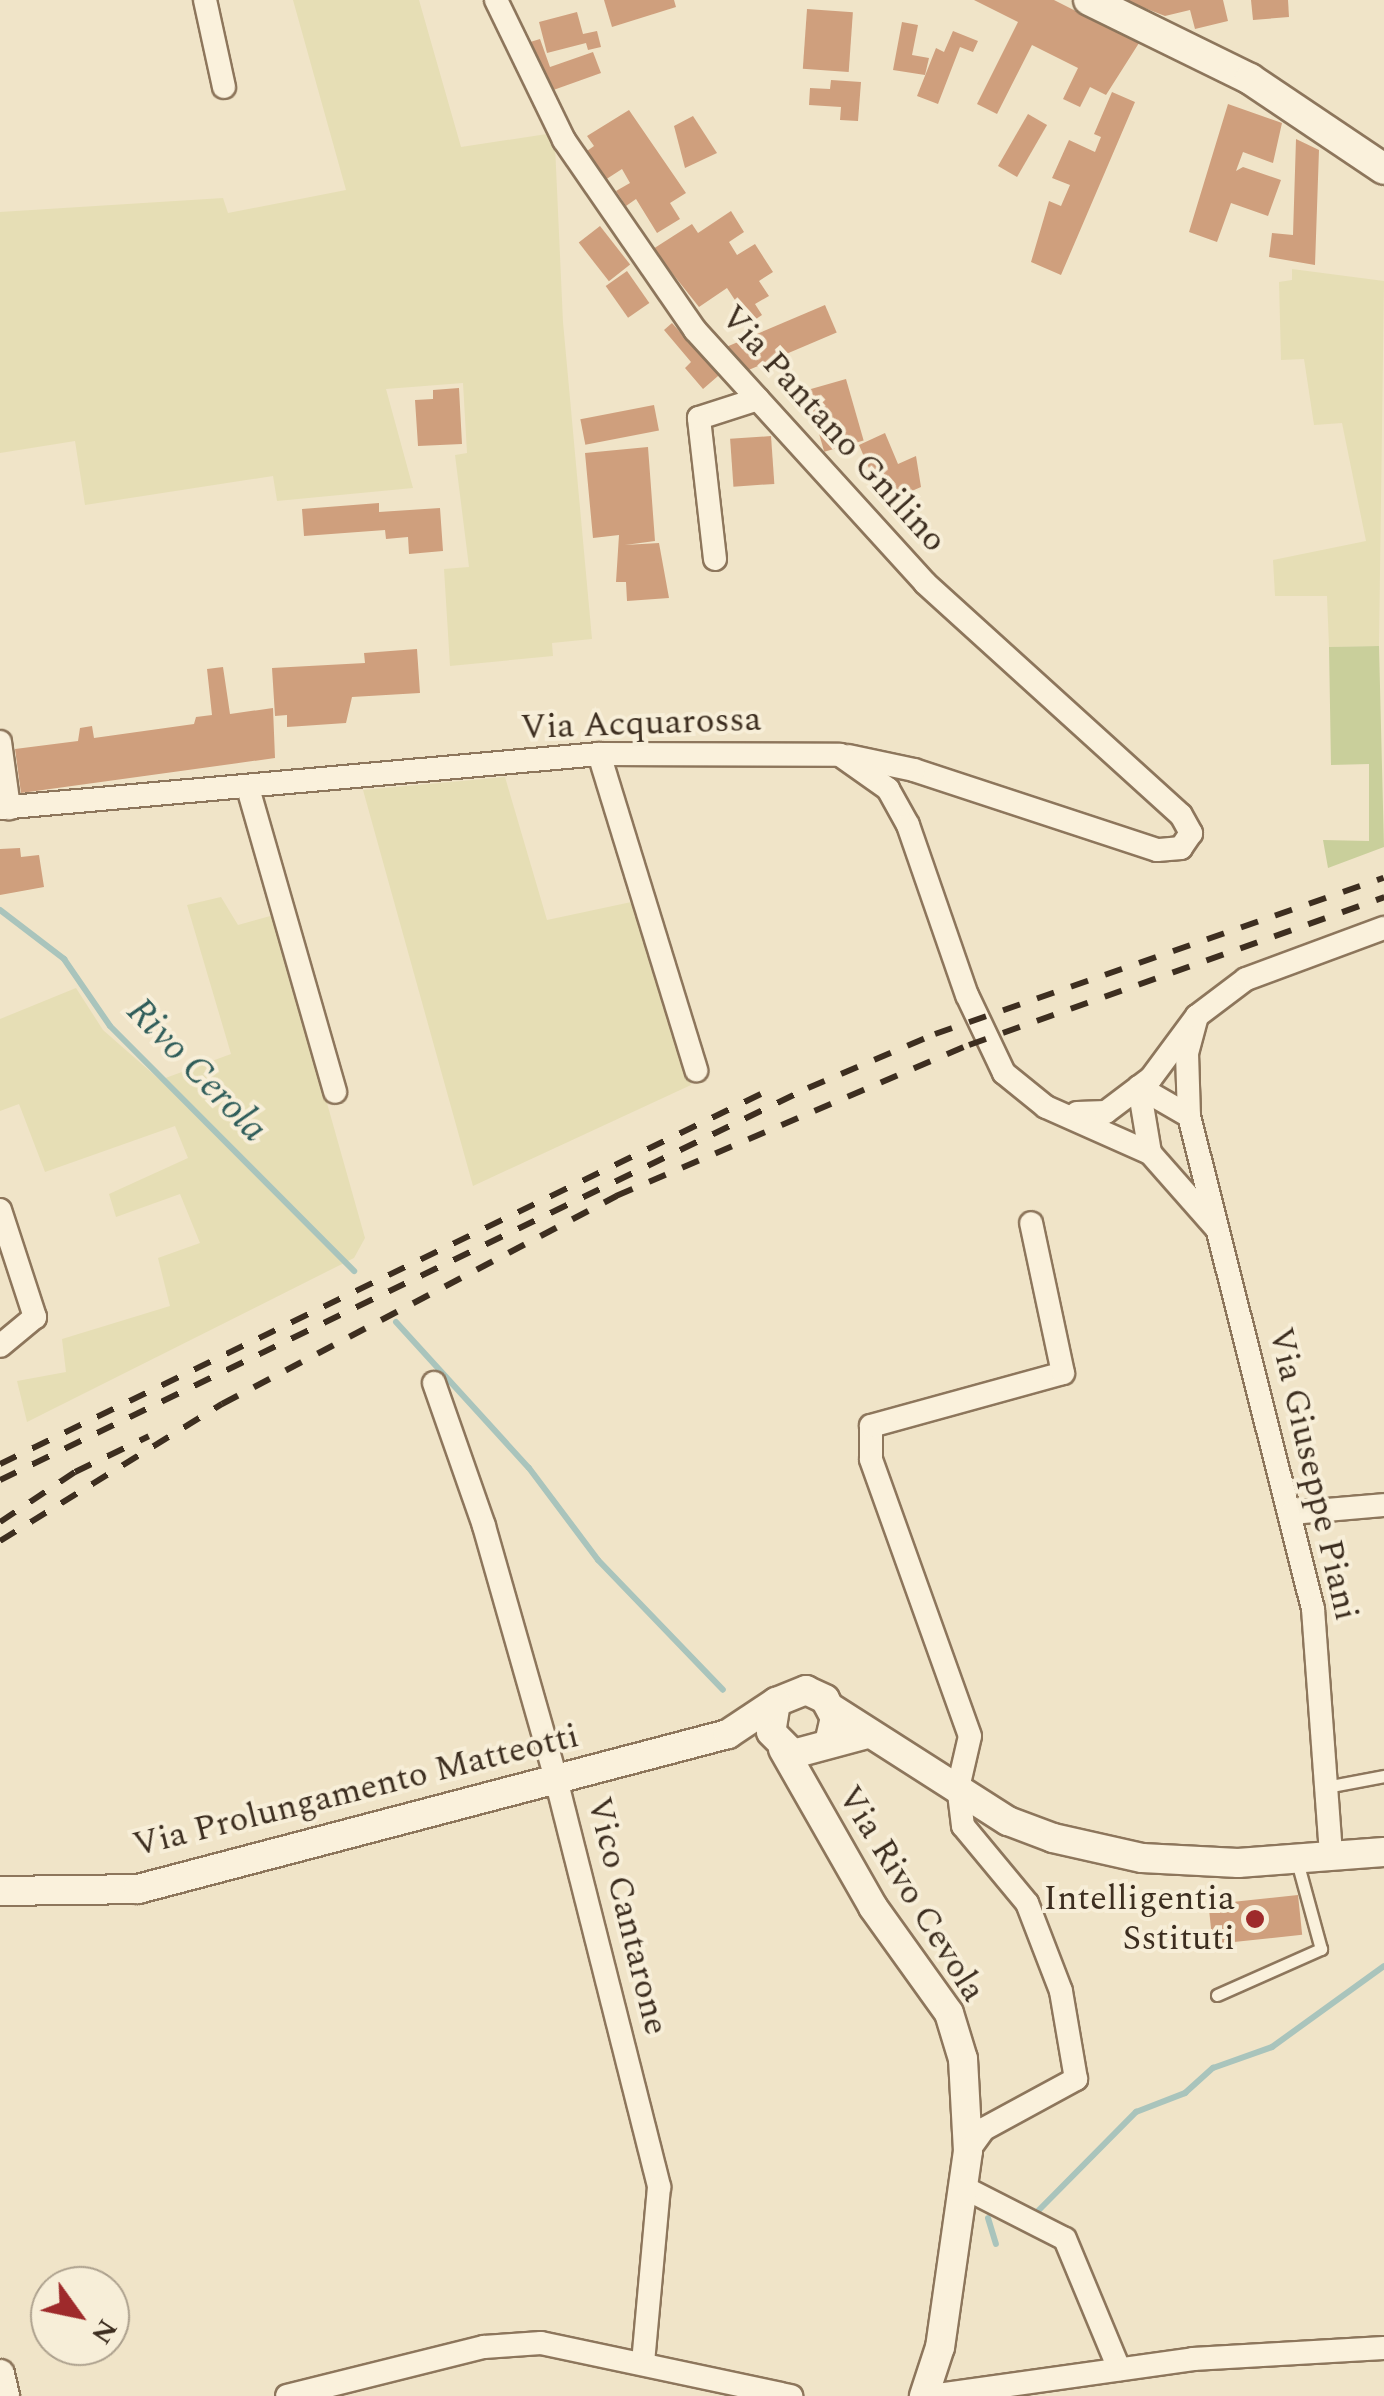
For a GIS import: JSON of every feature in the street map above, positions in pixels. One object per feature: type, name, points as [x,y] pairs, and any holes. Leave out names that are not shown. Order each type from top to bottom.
[{"type":"main road","points":[[1089,0],[1250,79],[1384,169]]},
{"type":"street","points":[[205,0],[224,86]]},
{"type":"street","name":"Via Pantano Gnilino","points":[[496,0],[564,140],[695,330],[959,618],[1181,815],[1192,833],[1188,843]]},
{"type":"street","points":[[715,559],[699,418],[758,399]]},
{"type":"street","points":[[0,742],[5,808]]},
{"type":"street","points":[[599,754],[696,1070]]},
{"type":"street","name":"Via Acquarossa","points":[[5,808],[599,754],[840,755],[914,770],[1157,850],[1188,843]]},
{"type":"street","points":[[840,755],[888,788],[908,824],[967,995],[1004,1073],[1046,1107],[1072,1113],[1150,1153],[1217,1229]]},
{"type":"street","points":[[248,788],[335,1092]]},
{"type":"street","points":[[1072,1113],[1106,1112],[1139,1087],[1197,1016],[1246,979],[1384,928]]},
{"type":"street","name":"Via Giuseppe Piani","points":[[1197,1016],[1187,1053],[1190,1116],[1313,1609],[1331,1857]]},
{"type":"street","points":[[1139,1087],[1190,1116]]},
{"type":"street","points":[[1139,1087],[1150,1153]]},
{"type":"street","points":[[0,1210],[35,1317],[0,1346]]},
{"type":"street","points":[[968,2151],[984,2128],[1076,2080],[1061,1991],[1028,1903],[963,1826],[958,1788],[970,1736],[871,1459],[871,1426],[1064,1373],[1030,1223]]},
{"type":"street","name":"Vico Cantarone","points":[[434,1382],[484,1526],[556,1779],[659,2187],[643,2362]]},
{"type":"street","points":[[1290,1513],[1384,1504]]},
{"type":"street","points":[[780,1746],[770,1722],[776,1702],[806,1690],[867,1734],[1008,1821],[1142,1858],[1297,1860],[1384,1852]]},
{"type":"street","name":"Via Prolungamento Matteotti","points":[[0,1892],[138,1889],[728,1734],[776,1702]]},
{"type":"street","points":[[826,1743],[832,1708]]},
{"type":"street","name":"Via Prolungamento Matteotti","points":[[728,1734],[804,1755],[826,1743],[867,1734]]},
{"type":"street","name":"Via Rivo Cevola","points":[[800,1788],[826,1743]]},
{"type":"street","name":"Via Rivo Cevola","points":[[780,1746],[800,1788],[949,2013],[963,2059],[968,2151],[940,2347],[928,2396]]},
{"type":"street","points":[[963,2187],[1065,2239],[1118,2370]]},
{"type":"street","points":[[287,2396],[484,2346],[541,2343],[791,2396]]},
{"type":"street","points":[[928,2396],[1193,2359],[1384,2348]]},
{"type":"street","points":[[0,2374],[5,2396]]},
{"type":"lane","points":[[1326,1787],[1384,1776]]},
{"type":"lane","points":[[1216,1995],[1321,1950],[1297,1860]]},
{"type":"shaded area","points":[[293,0],[419,0],[461,147],[547,134],[555,145],[563,322],[592,639],[552,643],[553,656],[450,666],[444,569],[469,567],[455,455],[467,453],[463,383],[386,389],[413,488],[277,501],[273,476],[85,505],[75,441],[0,453],[0,212],[223,198],[228,213],[346,190]]},
{"type":"shaded area","points":[[1292,269],[1384,281],[1379,646],[1329,647],[1327,596],[1275,596],[1273,560],[1366,541],[1342,423],[1314,425],[1304,359],[1281,360],[1279,282],[1292,280]]},
{"type":"shaded area","points":[[505,777],[547,920],[636,901],[691,1085],[473,1186],[363,790]]},
{"type":"shaded area","points":[[221,897],[238,925],[274,915],[365,1238],[354,1258],[27,1422],[17,1381],[66,1372],[62,1339],[170,1306],[158,1258],[200,1243],[180,1194],[116,1217],[109,1194],[188,1158],[175,1126],[45,1172],[19,1104],[0,1111],[0,1019],[76,988],[103,1030],[160,1080],[231,1054],[187,905]]},
{"type":"green space","points":[[1379,646],[1384,847],[1328,868],[1323,840],[1369,841],[1369,764],[1331,765],[1329,647]]},
{"type":"building","points":[[604,0],[674,0],[676,7],[612,27]]},
{"type":"building","points":[[974,0],[1054,0],[1139,43],[1106,95],[1090,87],[1080,107],[1063,99],[1078,68],[1032,45],[997,114],[977,104],[1018,22]]},
{"type":"building","points":[[1124,0],[1223,0],[1228,21],[1195,29],[1190,10],[1165,16]]},
{"type":"building","points":[[1251,0],[1288,0],[1289,17],[1253,20]]},
{"type":"building","points":[[807,9],[853,12],[849,72],[803,69]]},
{"type":"building","points":[[577,12],[583,34],[597,31],[601,47],[588,50],[586,43],[547,53],[539,22]]},
{"type":"building","points":[[902,22],[918,25],[912,55],[929,58],[925,75],[893,70]]},
{"type":"building","points":[[953,31],[978,41],[973,52],[960,47],[938,104],[917,96],[936,48],[944,52]]},
{"type":"building","points":[[540,39],[550,67],[593,52],[601,73],[545,93],[527,43]]},
{"type":"building","points":[[831,80],[861,82],[858,121],[840,120],[841,107],[809,105],[810,88],[830,89]]},
{"type":"building","points":[[1112,92],[1135,102],[1061,275],[1031,262],[1049,201],[1061,206],[1070,185],[1052,178],[1069,140],[1095,152],[1101,137],[1094,134]]},
{"type":"building","points":[[1228,104],[1282,123],[1273,163],[1243,152],[1236,171],[1243,167],[1281,180],[1268,216],[1231,203],[1217,242],[1189,232]]},
{"type":"building","points":[[629,110],[686,193],[670,203],[680,219],[657,233],[636,199],[626,206],[616,191],[630,183],[622,169],[605,180],[587,151],[594,146],[587,136]]},
{"type":"building","points":[[1028,114],[1047,125],[1017,177],[998,166]]},
{"type":"building","points":[[693,116],[717,153],[685,168],[674,126]]},
{"type":"building","points":[[1296,139],[1319,150],[1315,265],[1269,257],[1272,233],[1293,235]]},
{"type":"building","points":[[731,211],[744,232],[729,242],[737,255],[755,244],[773,272],[759,281],[769,296],[755,304],[762,315],[750,323],[727,288],[699,307],[653,249],[692,224],[698,233]]},
{"type":"building","points":[[600,226],[630,265],[609,281],[579,243]]},
{"type":"building","points":[[627,271],[649,303],[628,318],[606,286]]},
{"type":"building","points":[[825,305],[837,333],[737,375],[726,347]]},
{"type":"building","points":[[672,323],[680,332],[688,326],[725,370],[703,389],[685,368],[691,362],[664,330]]},
{"type":"building","points":[[846,379],[864,441],[824,452],[807,390]]},
{"type":"building","points":[[459,388],[462,444],[418,446],[415,400],[433,399],[433,390]]},
{"type":"building","points":[[654,405],[659,431],[585,445],[580,419]]},
{"type":"building","points":[[885,433],[898,464],[916,456],[921,487],[884,503],[859,445]]},
{"type":"building","points":[[771,436],[774,484],[733,487],[730,439]]},
{"type":"building","points":[[648,447],[655,541],[625,545],[659,543],[669,598],[627,601],[626,582],[616,582],[619,535],[593,538],[585,453]]},
{"type":"building","points":[[379,503],[379,512],[440,508],[443,551],[409,554],[408,537],[386,539],[385,530],[304,536],[302,509]]},
{"type":"building","points":[[417,649],[420,693],[352,697],[346,723],[287,727],[287,715],[275,716],[272,668],[365,663],[364,653]]},
{"type":"building","points":[[223,667],[230,714],[273,708],[275,758],[21,793],[15,749],[78,741],[80,728],[92,726],[94,738],[194,724],[196,717],[212,715],[207,669]]},
{"type":"building","points":[[20,848],[21,857],[39,855],[44,887],[0,895],[0,849]]},
{"type":"building","name":"Intelligentia Sstituti","points":[[1298,1895],[1302,1935],[1213,1944],[1208,1904]]},
{"type":"waterway","name":"Rivo Cerola","points":[[0,910],[64,959],[110,1026],[354,1271]]},
{"type":"waterway","name":"Rivo Cerola","points":[[396,1322],[529,1468],[598,1560],[723,1690]]},
{"type":"waterway","points":[[1035,2214],[1136,2112],[1185,2093],[1213,2068],[1272,2047],[1384,1966]]},
{"type":"waterway","name":"Rivo Cerola","points":[[988,2218],[996,2244]]},
{"type":"railway","points":[[0,1480],[808,1088],[935,1034],[1384,878]]},
{"type":"railway","points":[[0,1541],[222,1404],[616,1196],[969,1045],[1384,897]]},
{"type":"railway","points":[[0,1464],[761,1094]]},
{"type":"railway","points":[[0,1522],[75,1472],[149,1436]]},
{"type":"place","name":"Intelligentia Sstituti","points":[[1255,1919]]}]
